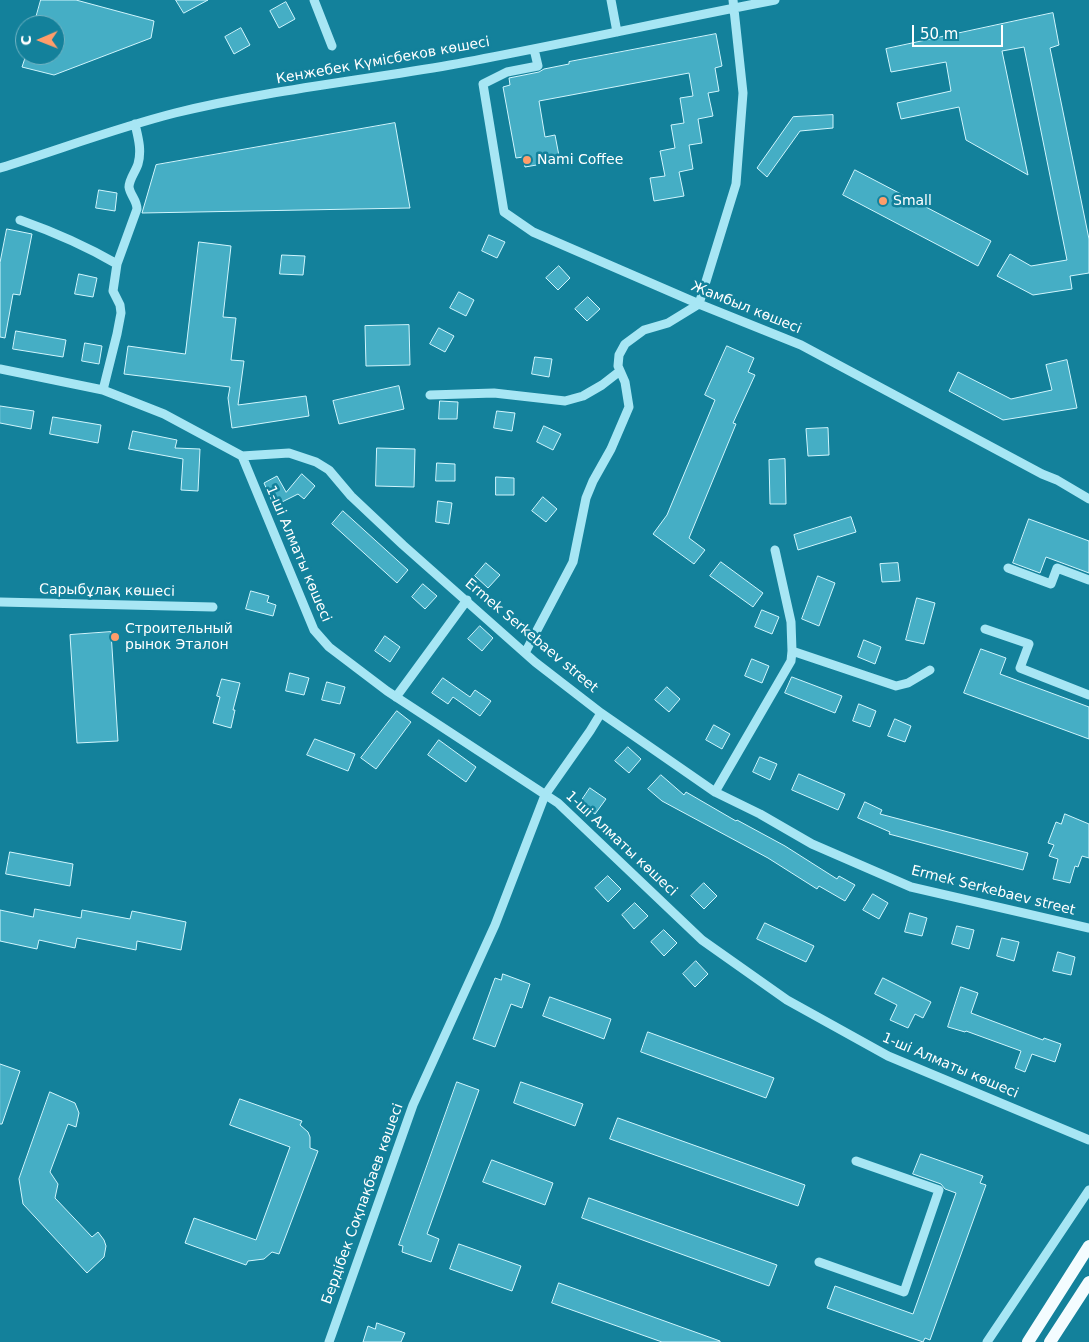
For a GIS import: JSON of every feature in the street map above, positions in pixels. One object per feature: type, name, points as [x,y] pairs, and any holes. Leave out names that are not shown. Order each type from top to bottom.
[{"type":"main road","points":[[1028,1342],[1089,1246]]},
{"type":"main road","points":[[1050,1342],[1089,1282]]},
{"type":"street","points":[[314,0],[332,46]]},
{"type":"street","points":[[611,0],[617,32]]},
{"type":"street","name":"Кенжебек Күмісбеков көшесі","points":[[0,168],[135,124],[247,98],[450,65],[617,32],[734,4],[775,0]]},
{"type":"street","points":[[525,653],[573,562],[586,498],[593,481],[611,450],[629,407],[625,382],[618,366],[619,355],[625,344],[644,330],[668,323],[699,304],[736,184],[742,93],[734,4]]},
{"type":"street","name":"Жамбыл көшесі","points":[[534,49],[538,66],[507,72],[483,84],[504,212],[533,232],[699,304],[801,345],[1042,474],[1057,480],[1089,500]]},
{"type":"street","points":[[103,390],[121,313],[114,291],[117,264],[137,209],[129,186],[140,154],[135,124]]},
{"type":"street","points":[[20,220],[52,231],[117,264]]},
{"type":"street","points":[[0,369],[103,390],[164,414],[242,456]]},
{"type":"street","points":[[430,395],[494,393],[565,401],[583,396],[602,385],[620,371]]},
{"type":"street","name":"Ermek Serkebaev street","points":[[242,456],[289,453],[316,462],[329,470],[351,496],[403,545],[525,653],[601,713],[716,792],[760,814],[812,844],[912,887],[1089,928]]},
{"type":"street","name":"1-ші Алматы көшесі","points":[[242,456],[314,630],[329,647],[396,697],[558,803],[702,940],[787,1000],[888,1056],[1089,1140]]},
{"type":"street","points":[[716,792],[791,660],[791,622],[775,550]]},
{"type":"street","points":[[1008,568],[1051,584],[1057,568],[1089,580]]},
{"type":"street","points":[[396,697],[467,600]]},
{"type":"street","name":"Сарыбұлақ көшесі","points":[[0,602],[213,607]]},
{"type":"street","points":[[985,629],[1029,644],[1020,668],[1089,695]]},
{"type":"street","points":[[792,650],[896,686],[930,670]]},
{"type":"street","name":"Бердібек Соқпақбаев көшесі","points":[[328,1342],[413,1105],[495,925],[545,795],[601,713]]},
{"type":"street","points":[[819,1262],[904,1292],[939,1190],[856,1161]]},
{"type":"street","points":[[987,1342],[1089,1190]]},
{"type":"building","points":[[41,0],[76,0],[154,21],[151,38],[54,75],[22,67],[23,65],[65,65],[65,15],[37,15]]},
{"type":"building","points":[[176,0],[208,0],[184,13]]},
{"type":"building","points":[[286,2],[295,19],[279,28],[270,11]]},
{"type":"building","points":[[1053,13],[1059,45],[1050,48],[1089,239],[1089,273],[1070,276],[1072,289],[1033,295],[997,276],[1010,254],[1031,266],[1067,260],[1024,47],[1002,51],[1028,175],[966,140],[959,107],[901,119],[897,103],[951,91],[946,62],[891,72],[886,49]]},
{"type":"building","points":[[241,28],[250,45],[234,54],[225,37]]},
{"type":"building","points":[[716,34],[722,66],[715,68],[719,91],[708,93],[713,116],[698,119],[702,143],[689,145],[693,169],[679,172],[684,196],[654,201],[650,178],[665,176],[660,151],[675,148],[671,125],[684,123],[680,98],[693,96],[689,73],[539,101],[545,137],[555,135],[560,161],[525,167],[523,157],[516,158],[503,87],[510,85],[509,78],[569,64],[569,62]]},
{"type":"building","points":[[833,115],[833,128],[800,131],[767,177],[757,168],[793,117]]},
{"type":"building","points":[[395,123],[410,208],[142,213],[156,165]]},
{"type":"building","points":[[855,170],[991,241],[978,266],[843,195]]},
{"type":"building","points":[[99,190],[117,193],[115,211],[96,208]]},
{"type":"building","points":[[7,229],[32,234],[20,295],[13,294],[5,338],[0,337],[0,263]]},
{"type":"building","points":[[489,235],[505,242],[497,258],[482,251]]},
{"type":"building","points":[[199,242],[231,246],[223,317],[236,318],[231,360],[244,361],[238,405],[306,396],[309,416],[232,428],[228,398],[230,387],[124,374],[128,346],[185,354]]},
{"type":"building","points":[[282,255],[305,256],[303,275],[280,274]]},
{"type":"building","points":[[559,266],[570,278],[558,290],[546,278]]},
{"type":"building","points":[[79,274],[97,278],[93,297],[75,294]]},
{"type":"building","points":[[459,292],[474,300],[466,316],[450,308]]},
{"type":"building","points":[[588,297],[600,309],[587,321],[575,309]]},
{"type":"building","points":[[409,325],[410,365],[366,366],[365,326]]},
{"type":"building","points":[[439,328],[454,336],[445,352],[430,344]]},
{"type":"building","points":[[16,331],[66,340],[63,357],[13,349]]},
{"type":"building","points":[[85,343],[102,346],[99,364],[82,361]]},
{"type":"building","points":[[727,346],[754,358],[748,372],[755,375],[733,423],[736,424],[689,538],[705,550],[694,564],[653,534],[667,515],[715,400],[705,395]]},
{"type":"building","points":[[535,357],[552,359],[549,377],[532,374]]},
{"type":"building","points":[[1067,360],[1077,408],[1003,420],[949,391],[958,372],[1011,399],[1052,390],[1046,365]]},
{"type":"building","points":[[399,386],[404,409],[339,424],[333,401]]},
{"type":"building","points":[[440,401],[458,402],[457,419],[439,419]]},
{"type":"building","points":[[0,406],[34,411],[31,429],[0,423]]},
{"type":"building","points":[[497,411],[515,413],[512,431],[494,428]]},
{"type":"building","points":[[53,417],[101,425],[98,443],[50,434]]},
{"type":"building","points":[[544,426],[561,434],[553,450],[537,442]]},
{"type":"building","points":[[828,428],[829,455],[808,456],[806,429]]},
{"type":"building","points":[[133,431],[177,440],[175,448],[200,449],[198,491],[181,490],[183,459],[129,449]]},
{"type":"building","points":[[377,448],[415,449],[414,487],[376,486]]},
{"type":"building","points":[[785,459],[786,504],[770,504],[769,460]]},
{"type":"building","points":[[437,463],[455,464],[455,481],[436,481]]},
{"type":"building","points":[[302,474],[315,486],[304,499],[298,494],[274,506],[264,483],[277,476],[286,492]]},
{"type":"building","points":[[496,477],[514,478],[514,495],[496,495]]},
{"type":"building","points":[[543,497],[557,509],[546,522],[532,511]]},
{"type":"building","points":[[438,501],[452,503],[449,524],[436,522]]},
{"type":"building","points":[[343,511],[408,570],[397,583],[332,524]]},
{"type":"building","points":[[851,517],[856,532],[798,550],[794,535]]},
{"type":"building","points":[[1029,519],[1089,541],[1089,573],[1046,557],[1040,573],[1013,563]]},
{"type":"building","points":[[721,562],[763,593],[753,607],[710,576]]},
{"type":"building","points":[[486,563],[500,575],[488,588],[475,576]]},
{"type":"building","points":[[898,563],[900,581],[882,582],[880,564]]},
{"type":"building","points":[[818,576],[835,583],[819,626],[802,619]]},
{"type":"building","points":[[423,584],[437,596],[425,609],[412,597]]},
{"type":"building","points":[[251,591],[269,596],[267,602],[276,605],[273,616],[246,609]]},
{"type":"building","points":[[917,598],[935,603],[924,644],[906,640]]},
{"type":"building","points":[[762,610],[779,617],[772,634],[755,627]]},
{"type":"building","points":[[480,626],[493,638],[482,651],[468,639]]},
{"type":"building","points":[[111,632],[118,741],[77,743],[70,635]]},
{"type":"building","points":[[385,636],[400,647],[390,662],[375,651]]},
{"type":"building","points":[[864,640],[881,647],[875,664],[858,657]]},
{"type":"building","points":[[981,649],[1006,658],[1000,674],[1089,707],[1089,739],[964,693]]},
{"type":"building","points":[[752,659],[769,666],[762,683],[745,676]]},
{"type":"building","points":[[290,673],[309,678],[304,695],[286,691]]},
{"type":"building","points":[[792,677],[842,696],[835,713],[785,693]]},
{"type":"building","points":[[443,678],[470,697],[475,690],[491,701],[480,716],[453,697],[448,704],[432,693]]},
{"type":"building","points":[[222,679],[240,683],[233,710],[235,710],[231,728],[213,723],[220,697],[217,696]]},
{"type":"building","points":[[327,682],[345,687],[340,704],[322,700]]},
{"type":"building","points":[[667,687],[680,699],[669,712],[655,700]]},
{"type":"building","points":[[859,704],[876,711],[870,727],[853,721]]},
{"type":"building","points":[[397,711],[411,722],[376,769],[361,758]]},
{"type":"building","points":[[895,719],[911,726],[905,742],[888,736]]},
{"type":"building","points":[[714,725],[730,734],[722,749],[706,740]]},
{"type":"building","points":[[315,739],[355,754],[348,771],[307,755]]},
{"type":"building","points":[[439,740],[476,767],[466,782],[428,755]]},
{"type":"building","points":[[628,747],[641,759],[629,773],[615,761]]},
{"type":"building","points":[[760,757],[777,764],[770,780],[753,772]]},
{"type":"building","points":[[799,774],[845,794],[838,810],[792,790]]},
{"type":"building","points":[[661,775],[684,795],[686,792],[736,821],[785,846],[837,879],[839,876],[855,885],[845,901],[819,886],[817,889],[768,858],[662,801],[648,789]]},
{"type":"building","points":[[590,788],[606,799],[595,814],[580,803]]},
{"type":"building","points":[[865,802],[882,810],[880,814],[1028,853],[1023,870],[889,834],[890,832],[858,818]]},
{"type":"building","points":[[1065,814],[1089,824],[1089,858],[1082,856],[1078,867],[1075,866],[1070,883],[1053,879],[1058,859],[1049,856],[1054,845],[1048,843],[1056,822],[1061,824]]},
{"type":"building","points":[[10,852],[73,864],[70,886],[6,874]]},
{"type":"building","points":[[608,876],[621,889],[608,902],[595,888]]},
{"type":"building","points":[[704,883],[717,896],[704,909],[691,896]]},
{"type":"building","points":[[873,894],[888,903],[879,919],[863,910]]},
{"type":"building","points":[[635,903],[648,916],[634,929],[622,915]]},
{"type":"building","points":[[35,909],[81,918],[82,910],[130,919],[132,911],[186,922],[181,950],[137,941],[136,950],[77,938],[75,948],[39,940],[37,949],[0,941],[0,910],[33,917]]},
{"type":"building","points":[[910,913],[927,918],[922,936],[905,932]]},
{"type":"building","points":[[765,923],[814,946],[806,962],[757,939]]},
{"type":"building","points":[[957,926],[974,930],[969,949],[952,944]]},
{"type":"building","points":[[664,930],[677,943],[664,956],[651,942]]},
{"type":"building","points":[[1002,938],[1019,942],[1014,961],[997,956]]},
{"type":"building","points":[[1058,952],[1075,957],[1071,975],[1053,971]]},
{"type":"building","points":[[696,961],[708,974],[695,987],[683,974]]},
{"type":"building","points":[[503,974],[530,984],[522,1008],[511,1004],[495,1047],[473,1039],[495,978],[501,980]]},
{"type":"building","points":[[883,978],[931,1002],[923,1018],[915,1014],[908,1028],[890,1020],[897,1005],[875,994]]},
{"type":"building","points":[[961,987],[978,993],[971,1013],[1043,1040],[1044,1038],[1061,1044],[1055,1062],[1032,1054],[1025,1072],[1015,1068],[1021,1051],[966,1031],[948,1027]]},
{"type":"building","points":[[550,997],[611,1019],[604,1039],[543,1016]]},
{"type":"building","points":[[648,1032],[774,1078],[766,1098],[641,1052]]},
{"type":"building","points":[[0,1064],[20,1071],[2,1124],[0,1124]]},
{"type":"building","points":[[457,1082],[479,1090],[427,1234],[439,1239],[431,1262],[402,1252],[403,1246],[399,1245]]},
{"type":"building","points":[[521,1082],[583,1104],[575,1126],[514,1103]]},
{"type":"building","points":[[50,1092],[75,1103],[79,1113],[76,1127],[68,1124],[50,1172],[58,1184],[55,1198],[92,1237],[98,1232],[104,1240],[106,1246],[104,1257],[87,1273],[23,1204],[19,1179]]},
{"type":"building","points":[[240,1099],[302,1121],[300,1125],[308,1132],[310,1137],[310,1148],[318,1151],[279,1254],[272,1252],[264,1259],[248,1261],[246,1265],[185,1243],[194,1218],[256,1240],[290,1147],[230,1125]]},
{"type":"building","points":[[618,1118],[805,1185],[798,1206],[610,1139]]},
{"type":"building","points":[[921,1154],[983,1176],[980,1183],[986,1185],[930,1340],[925,1338],[923,1342],[827,1308],[835,1286],[913,1314],[956,1193],[945,1189],[941,1184],[913,1174]]},
{"type":"building","points":[[492,1160],[553,1183],[545,1205],[483,1182]]},
{"type":"building","points":[[589,1198],[777,1265],[769,1286],[582,1218]]},
{"type":"building","points":[[459,1244],[521,1266],[512,1291],[450,1269]]},
{"type":"building","points":[[559,1283],[720,1342],[662,1342],[552,1303]]},
{"type":"building","points":[[377,1323],[405,1333],[401,1342],[363,1342],[368,1326],[375,1329]]},
{"type":"place","name":"Nami Coffee","points":[[527,160]]},
{"type":"place","name":"Small","points":[[883,201]]},
{"type":"place","name":"Строительный рынок Эталон","points":[[115,637]]}]
